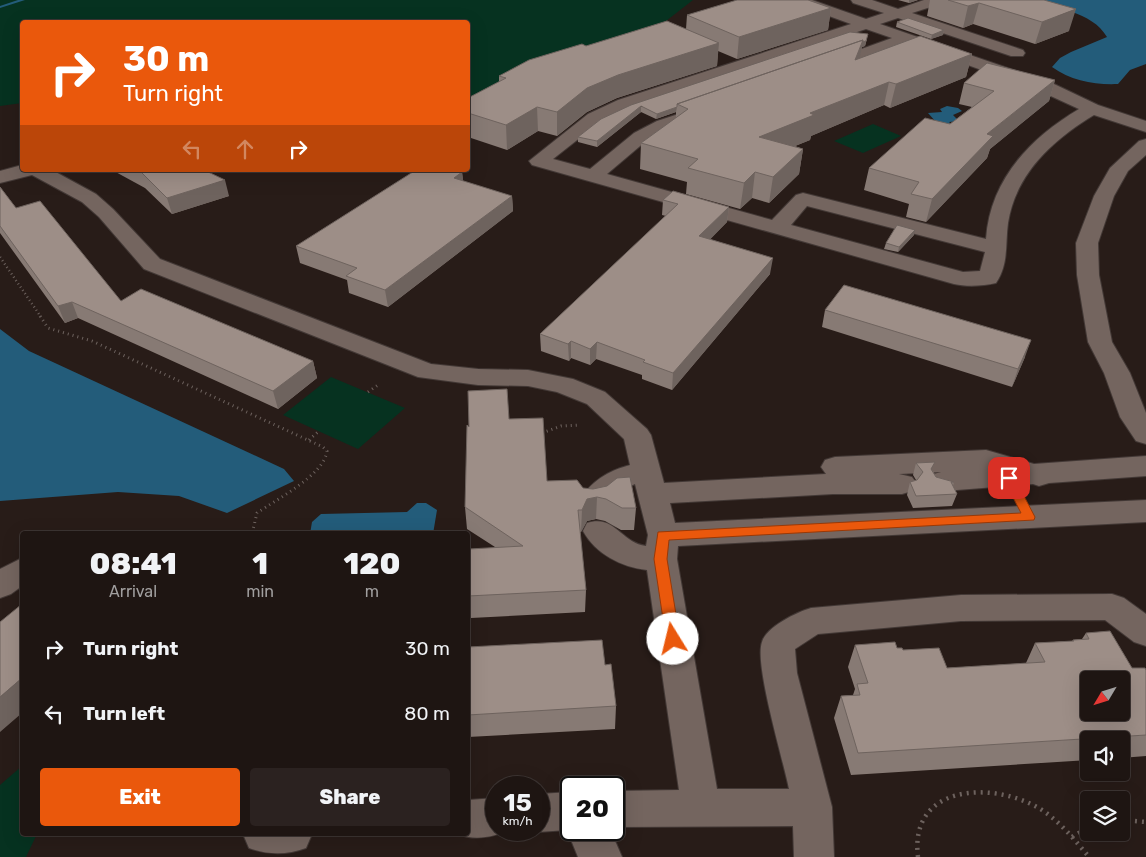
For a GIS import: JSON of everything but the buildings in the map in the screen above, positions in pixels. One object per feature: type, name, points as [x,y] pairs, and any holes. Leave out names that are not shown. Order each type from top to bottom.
[{"type":"street","points":[[798,0],[1048,88],[1092,109],[1146,127]]},
{"type":"street","points":[[858,0],[1017,53]]},
{"type":"street","points":[[938,0],[624,104],[594,118],[539,161],[962,279],[975,280],[988,278],[994,268],[998,223],[1006,192],[1026,162],[1049,136],[1092,109]]},
{"type":"street","points":[[813,72],[906,38]]},
{"type":"street","points":[[712,56],[737,67]]},
{"type":"street","points":[[593,176],[640,137],[664,125],[720,105]]},
{"type":"street","points":[[1146,145],[1120,168],[1096,216],[1087,243],[1088,275],[1100,342],[1117,373],[1134,417],[1146,436]]},
{"type":"street","points":[[0,159],[20,160]]},
{"type":"street","points":[[0,177],[20,172]]},
{"type":"street","points":[[42,172],[89,198],[106,213],[152,264],[427,371],[478,377],[528,378],[564,385],[596,398],[637,435],[650,483],[662,547],[693,767],[702,807]]},
{"type":"street","points":[[777,227],[803,199],[996,248]]},
{"type":"street","points":[[800,486],[831,467],[909,463],[986,460],[1038,476]]},
{"type":"street","points":[[944,481],[1038,476],[1146,466]]},
{"type":"street","points":[[594,501],[610,483],[630,473],[650,483],[800,486],[902,484]]},
{"type":"street","points":[[1009,478],[1029,517]]},
{"type":"street","points":[[833,484],[850,527]]},
{"type":"street","points":[[598,531],[622,552],[643,559],[662,547],[850,527],[1146,511]]},
{"type":"street","points":[[0,585],[20,571]]},
{"type":"street","points":[[814,857],[812,807],[779,673],[778,650],[778,643],[811,620],[961,608],[1112,607],[1146,632]]},
{"type":"street","points":[[625,809],[812,807]]},
{"type":"street","points":[[470,819],[485,818]]},
{"type":"street","points":[[278,857],[283,836]]},
{"type":"street","points":[[591,841],[602,857]]},
{"type":"path","points":[[0,257],[48,328],[92,341],[309,440],[327,451],[322,465],[256,513],[253,531]]},
{"type":"path","points":[[368,392],[378,385]]},
{"type":"path","points":[[539,434],[561,426],[580,425]]},
{"type":"path","points":[[309,440],[320,431]]},
{"type":"path","points":[[918,857],[917,835],[923,821],[939,802],[962,791],[986,791],[1036,806],[1072,837],[1089,857]]},
{"type":"path","points":[[1130,821],[1146,822]]},
{"type":"path","points":[[1072,837],[1080,832]]},
{"type":"green space","points":[[0,0],[693,0],[666,21],[470,99],[470,20],[20,20],[20,103],[0,106]]},
{"type":"green space","points":[[873,124],[901,136],[863,153],[834,141]]},
{"type":"green space","points":[[331,377],[405,408],[358,449],[283,415]]},
{"type":"green space","points":[[20,768],[20,836],[36,836],[26,857],[0,857],[0,785]]},
{"type":"water","points":[[1027,0],[1146,0],[1146,64],[1130,70],[1118,84],[1084,81],[1059,72],[1052,67],[1060,58],[1107,37],[1092,21],[1082,16],[1060,8]]},
{"type":"water","points":[[947,106],[958,108],[962,111],[953,115],[959,121],[949,122],[957,130],[944,131],[928,113],[942,112],[940,109]]},
{"type":"water","points":[[0,329],[29,351],[284,469],[294,481],[227,513],[179,496],[118,492],[0,501]]},
{"type":"water","points":[[417,503],[426,503],[437,510],[434,531],[310,531],[312,522],[321,514],[407,512]]},
{"type":"waterway","points":[[0,7],[23,0]]},
{"type":"route","points":[[673,639],[661,559],[663,535],[1029,517],[1009,478]]}]
